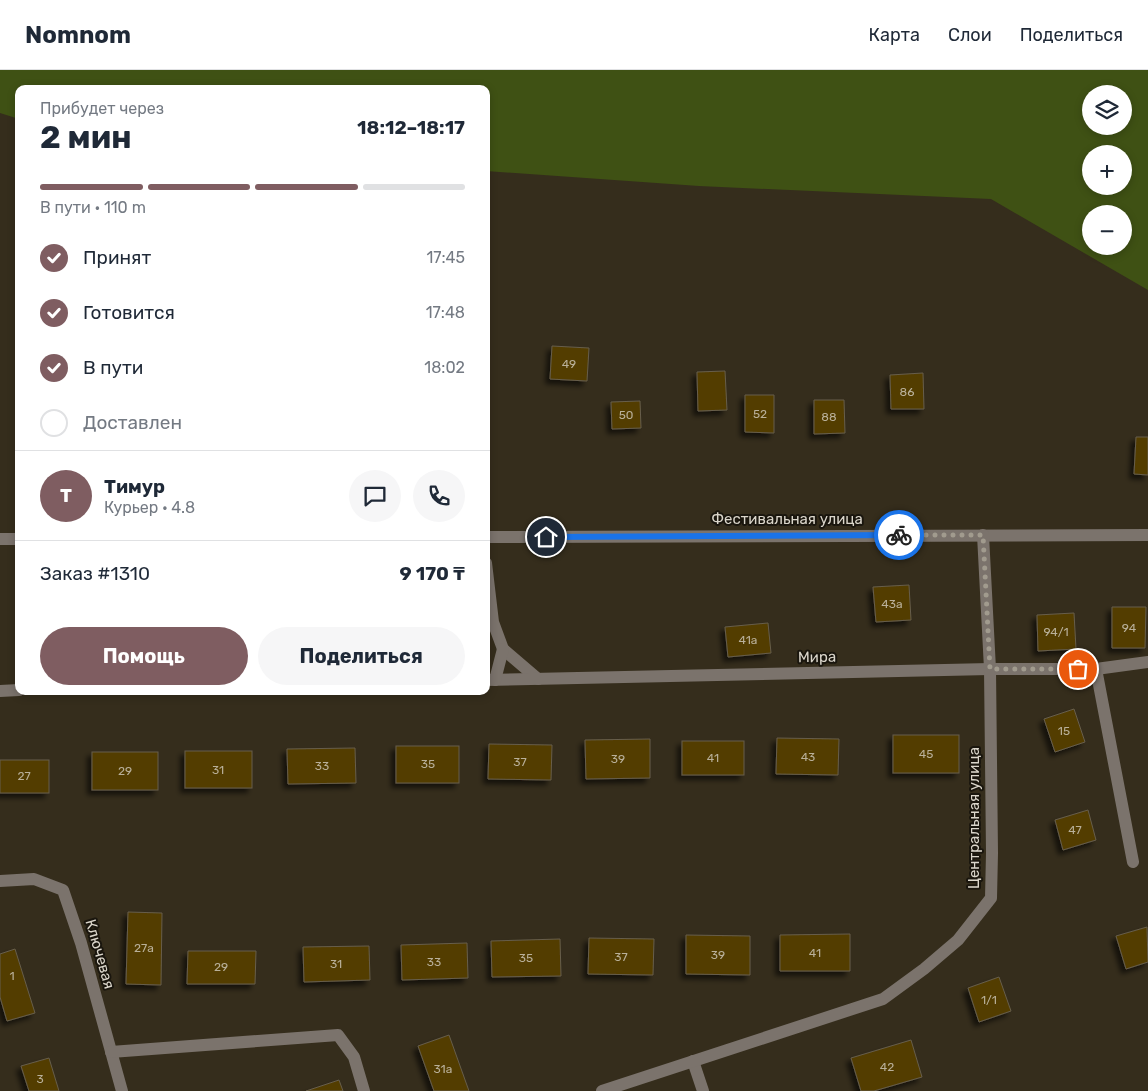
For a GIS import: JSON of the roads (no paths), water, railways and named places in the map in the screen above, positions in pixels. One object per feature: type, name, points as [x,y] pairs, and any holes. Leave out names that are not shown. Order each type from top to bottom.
[{"type":"street","name":"Центральная улица","points":[[602,1091],[883,999],[924,969],[958,940],[991,898],[990,669],[983,535]]},
{"type":"street","name":"Фестивальная улица","points":[[490,537],[1148,535]]},
{"type":"street","points":[[0,539],[15,539]]},
{"type":"street","points":[[490,597],[493,622],[503,649],[538,679]]},
{"type":"street","points":[[491,680],[503,649]]},
{"type":"street","name":"Мира","points":[[491,680],[990,669],[1096,669],[1148,662]]},
{"type":"street","points":[[1096,669],[1133,862]]},
{"type":"street","points":[[0,691],[15,690]]},
{"type":"street","name":"Ключевая","points":[[0,881],[34,879],[64,890],[81,942],[122,1091]]},
{"type":"street","points":[[111,1052],[338,1035],[354,1057],[364,1091]]},
{"type":"street","points":[[693,1061],[703,1091]]}]
